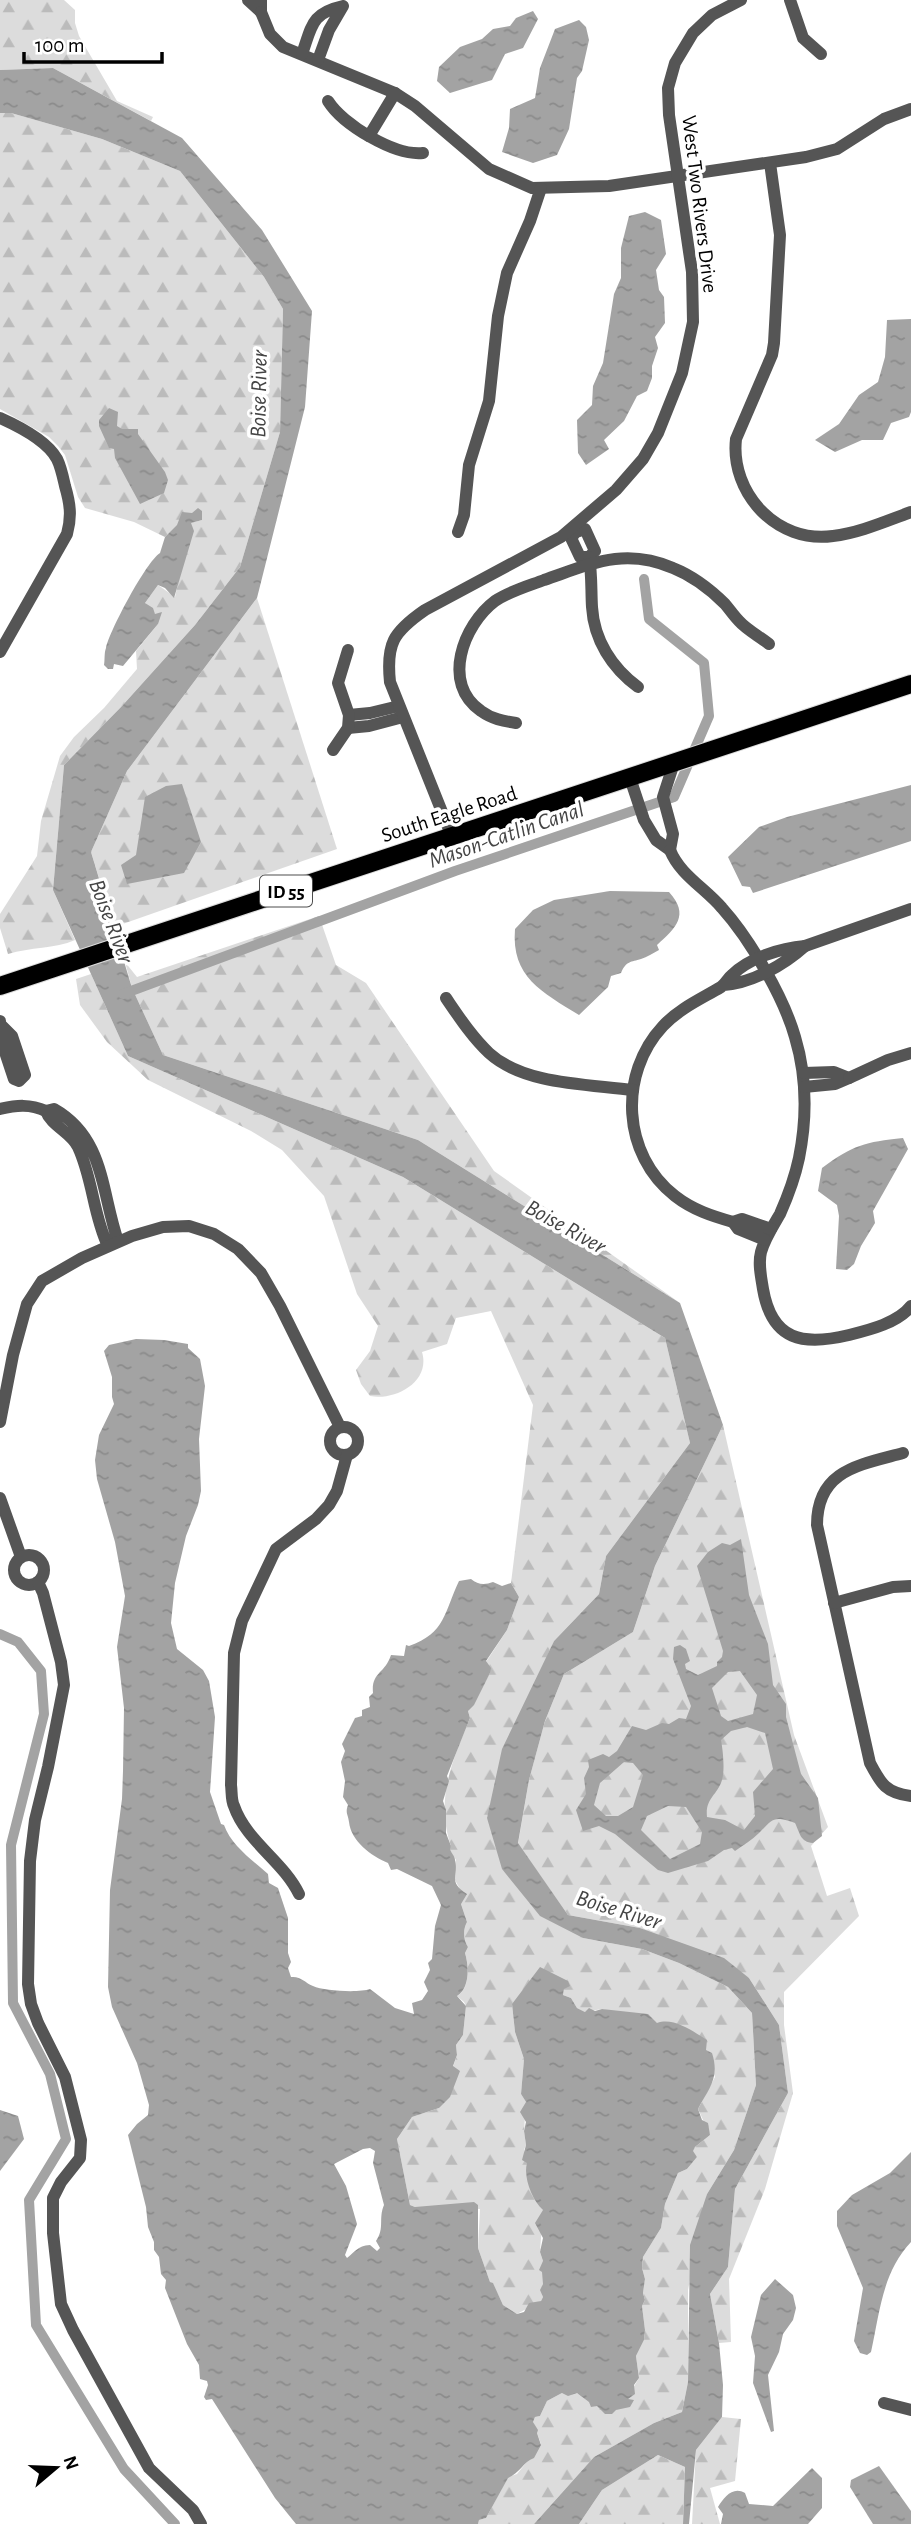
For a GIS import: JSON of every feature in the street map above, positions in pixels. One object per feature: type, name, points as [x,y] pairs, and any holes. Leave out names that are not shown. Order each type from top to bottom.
[{"type":"highway","name":"South Eagle Road","points":[[0,986],[911,684]]},
{"type":"street","points":[[248,0],[261,6],[274,41],[283,47],[395,93],[415,106],[489,169],[512,181],[541,188],[608,187],[821,154],[837,149],[884,120],[911,109]]},
{"type":"street","name":"West Two Rivers Drive","points":[[452,837],[390,682],[388,657],[394,639],[407,622],[425,610],[575,529],[616,490],[643,459],[658,433],[682,373],[693,322],[687,226],[677,176],[668,99],[675,63],[686,41],[703,22],[741,0]]},
{"type":"street","points":[[790,0],[803,38],[821,54]]},
{"type":"street","points":[[302,54],[316,19],[326,10],[347,3]]},
{"type":"street","points":[[318,60],[329,30],[347,3]]},
{"type":"street","points":[[369,136],[395,93]]},
{"type":"street","points":[[328,101],[335,112],[369,136],[410,155],[423,153]]},
{"type":"street","points":[[770,163],[780,234],[774,344],[772,355],[740,426],[734,453],[742,482],[753,502],[763,513],[788,530],[820,537],[848,533],[911,512]]},
{"type":"street","points":[[458,532],[464,515],[469,466],[489,401],[498,316],[507,273],[541,188]]},
{"type":"street","points":[[0,418],[48,448],[57,460],[70,504],[70,522],[66,534],[0,652]]},
{"type":"street","points":[[575,529],[571,538],[580,557],[589,560]]},
{"type":"street","points":[[516,723],[495,719],[479,710],[468,696],[461,681],[459,664],[462,646],[476,622],[495,601],[589,560],[624,558],[655,561],[674,568],[711,591],[738,621],[769,643]]},
{"type":"street","points":[[589,560],[592,610],[600,639],[611,663],[638,687]]},
{"type":"street","points":[[333,750],[348,721],[338,683],[348,650]]},
{"type":"street","points":[[348,721],[369,726],[401,711]]},
{"type":"street","points":[[674,763],[663,797],[673,834],[670,849],[674,861],[728,914],[765,971],[789,1018],[804,1073],[804,1123],[798,1162],[788,1195],[768,1235],[759,1266],[766,1307],[771,1317],[786,1333],[797,1338],[822,1340],[861,1331],[894,1319],[911,1306]]},
{"type":"street","points":[[630,778],[644,820],[656,840],[670,849]]},
{"type":"street","points":[[768,1235],[742,1219],[733,1222],[686,1205],[652,1172],[637,1142],[633,1125],[632,1090],[643,1055],[664,1025],[685,1007],[724,985],[732,974],[757,959],[786,948],[805,946],[911,909]]},
{"type":"street","points":[[724,985],[738,984],[791,959],[805,946]]},
{"type":"street","points":[[446,998],[489,1053],[512,1069],[542,1078],[632,1090]]},
{"type":"street","points":[[1,1023],[1,1040],[14,1079],[19,1081],[20,1105]]},
{"type":"street","points":[[804,1087],[835,1084],[888,1060],[911,1054]]},
{"type":"street","points":[[804,1073],[834,1072],[849,1078]]},
{"type":"street","points":[[0,1109],[20,1105],[46,1111],[54,1109],[70,1118],[87,1137],[99,1223],[113,1244]]},
{"type":"street","points":[[0,1422],[13,1355],[27,1304],[42,1281],[113,1244],[163,1227],[189,1226],[214,1234],[238,1249],[261,1273],[340,1427]]},
{"type":"street","points":[[299,1894],[283,1868],[243,1825],[233,1805],[231,1785],[234,1654],[242,1620],[276,1549],[316,1518],[329,1505],[337,1491],[347,1455],[357,1447],[358,1438],[353,1430],[340,1427]]},
{"type":"street","points":[[340,1427],[331,1434],[331,1446],[338,1454],[347,1455]]},
{"type":"street","points":[[903,1453],[846,1470],[832,1480],[822,1496],[817,1511],[817,1525],[870,1763],[882,1785],[894,1793],[907,1796]]},
{"type":"street","points":[[0,1498],[21,1557]]},
{"type":"street","points":[[31,1555],[43,1564],[43,1574],[38,1582],[24,1584],[17,1578],[15,1564],[21,1557],[31,1555]]},
{"type":"street","points":[[38,1582],[61,1662],[64,1685],[35,1820],[30,1861],[28,1984],[38,2023],[65,2077],[81,2140],[80,2158],[61,2182],[53,2198],[53,2233],[61,2304],[149,2468],[193,2510],[201,2524]]},
{"type":"street","points":[[834,1602],[893,1587],[911,1586]]},
{"type":"street","points":[[884,2403],[911,2410]]},
{"type":"green space","points":[[0,0],[64,0],[75,10],[79,36],[117,101],[153,117],[151,121],[53,68],[0,70]]},
{"type":"green space","points":[[0,113],[11,113],[102,139],[180,171],[264,277],[283,309],[280,432],[240,567],[195,625],[64,765],[53,890],[75,940],[8,954],[0,928],[0,914],[37,856],[41,821],[60,756],[74,737],[104,708],[137,669],[136,651],[158,624],[155,614],[145,603],[158,585],[175,597],[191,523],[202,520],[192,513],[165,537],[134,522],[85,508],[78,497],[65,455],[58,446],[49,437],[0,409]]},
{"type":"green space","points":[[257,598],[337,849],[114,927],[91,852],[127,771]]},
{"type":"green space","points":[[319,916],[336,965],[366,983],[494,1171],[680,1303],[418,1140],[163,1055],[132,988],[125,962],[137,977]]},
{"type":"green space","points":[[91,974],[128,1056],[403,1177],[665,1338],[690,1443],[606,1556],[599,1594],[554,1641],[530,1694],[487,1818],[583,1938],[642,1949],[679,1963],[728,1987],[752,2013],[756,2085],[734,2150],[707,2194],[688,2290],[688,2382],[682,2412],[654,2423],[594,2457],[534,2524],[478,2524],[479,2520],[486,2518],[508,2477],[517,2474],[541,2444],[533,2422],[535,2417],[540,2416],[547,2401],[562,2393],[577,2393],[597,2406],[616,2410],[626,2400],[639,2378],[636,2356],[644,2340],[645,2330],[642,2306],[645,2300],[643,2257],[661,2228],[665,2204],[678,2173],[687,2169],[697,2157],[692,2151],[710,2135],[698,2109],[715,2077],[706,2050],[657,2023],[602,2009],[585,2012],[577,2008],[571,1998],[563,1995],[564,1989],[512,2004],[515,2032],[524,2059],[521,2094],[526,2102],[524,2150],[543,2210],[541,2301],[517,2314],[503,2305],[490,2282],[478,2248],[480,2209],[410,2205],[397,2139],[412,2117],[439,2108],[457,2055],[456,2045],[463,2035],[466,2006],[457,1996],[464,1988],[467,1977],[465,1953],[468,1947],[464,1935],[467,1922],[461,1904],[461,1891],[453,1876],[456,1860],[449,1849],[451,1846],[446,1829],[445,1796],[452,1765],[470,1718],[468,1711],[490,1673],[486,1662],[507,1630],[519,1597],[511,1583],[533,1405],[491,1311],[456,1318],[447,1344],[422,1352],[421,1372],[409,1387],[390,1395],[370,1396],[361,1384],[356,1370],[370,1351],[378,1326],[357,1294],[324,1196],[282,1150],[251,1131],[148,1080],[107,1042],[80,1005],[76,979]]},
{"type":"green space","points":[[723,1425],[794,1735],[828,1827],[811,1846],[827,1896],[850,1888],[859,1916],[784,1992],[784,2025],[793,2093],[765,2189],[729,2279],[731,2342],[719,2343],[710,2294],[728,2267],[735,2189],[788,2093],[779,2025],[749,1978],[640,1928],[568,1915],[518,1844],[529,1780],[545,1721],[564,1674],[633,1632],[655,1566]]},
{"type":"green space","points":[[722,2417],[741,2419],[735,2481],[710,2488],[720,2524],[692,2524],[696,2450]]},
{"type":"green space","points":[[658,2455],[685,2467],[683,2524],[579,2524],[602,2490]]},
{"type":"water","points":[[533,11],[538,19],[523,48],[505,54],[492,80],[450,93],[437,81],[439,67],[460,47],[482,39],[493,29],[510,26],[516,18]]},
{"type":"water","points":[[579,20],[586,27],[589,40],[582,71],[577,78],[569,129],[557,155],[533,163],[502,152],[509,128],[510,109],[535,98],[540,68],[555,29]]},
{"type":"water","points":[[53,68],[182,138],[262,230],[312,311],[305,407],[257,598],[127,771],[91,852],[132,988],[163,1055],[418,1140],[680,1303],[723,1425],[655,1566],[633,1632],[564,1674],[545,1721],[529,1780],[518,1843],[568,1915],[640,1928],[724,1958],[749,1978],[779,2025],[788,2093],[735,2189],[728,2267],[710,2294],[719,2343],[723,2385],[722,2417],[696,2450],[689,2524],[683,2524],[685,2467],[658,2455],[602,2490],[579,2524],[534,2524],[594,2457],[654,2423],[682,2412],[688,2382],[690,2245],[707,2194],[734,2150],[756,2085],[752,2013],[728,1987],[679,1963],[642,1949],[583,1938],[540,1916],[502,1869],[487,1818],[502,1749],[554,1641],[599,1594],[606,1556],[690,1443],[665,1338],[403,1177],[128,1056],[53,890],[64,765],[195,625],[240,567],[280,432],[283,309],[264,277],[180,171],[102,139],[11,113],[0,113],[0,70]]},
{"type":"water","points":[[645,212],[661,220],[666,254],[656,270],[659,290],[664,297],[665,323],[655,337],[658,348],[647,391],[637,396],[624,421],[604,440],[609,449],[586,465],[578,453],[577,420],[592,405],[593,386],[603,363],[614,294],[621,278],[621,248],[629,216]]},
{"type":"water","points":[[911,319],[909,417],[891,423],[883,440],[862,440],[835,452],[815,440],[839,424],[859,395],[878,382],[885,357],[887,320]]},
{"type":"water","points":[[109,408],[118,412],[117,426],[122,429],[138,429],[138,434],[165,472],[168,480],[164,493],[140,504],[115,458],[114,449],[109,448],[99,426],[99,420]]},
{"type":"water","points":[[198,508],[202,511],[202,520],[191,523],[194,531],[174,598],[158,585],[145,603],[153,608],[155,614],[162,612],[158,624],[123,666],[114,664],[113,669],[108,669],[104,665],[105,650],[129,597],[146,569],[160,553],[165,537],[177,525],[182,512],[192,513]]},
{"type":"water","points":[[182,784],[201,842],[184,873],[127,884],[121,865],[136,855],[145,797],[166,786]]},
{"type":"water","points":[[911,785],[911,841],[753,893],[750,887],[742,886],[728,857],[759,827],[787,817]]},
{"type":"water","points":[[610,891],[669,892],[679,908],[678,921],[657,945],[659,950],[629,963],[621,973],[611,976],[608,987],[579,1015],[541,990],[524,971],[515,946],[515,929],[533,910],[554,900]]},
{"type":"water","points":[[903,1138],[908,1149],[873,1211],[875,1223],[854,1264],[847,1270],[836,1269],[839,1216],[837,1205],[818,1191],[822,1168],[860,1146]]},
{"type":"water","points":[[136,1339],[164,1340],[188,1344],[188,1348],[200,1359],[205,1386],[199,1439],[201,1491],[186,1536],[175,1583],[171,1623],[177,1649],[203,1670],[209,1681],[215,1717],[210,1792],[221,1824],[243,1852],[268,1874],[269,1883],[278,1888],[288,1918],[288,1953],[291,1962],[288,1968],[291,1977],[325,1989],[370,1989],[395,2008],[414,2014],[412,2003],[422,2000],[428,1991],[424,1982],[430,1970],[428,1963],[432,1959],[435,1926],[441,1905],[432,1886],[397,1869],[391,1870],[388,1863],[369,1852],[354,1835],[347,1814],[348,1805],[343,1797],[345,1781],[341,1762],[345,1751],[342,1744],[355,1718],[362,1716],[362,1710],[370,1707],[369,1697],[373,1693],[374,1681],[391,1655],[404,1656],[406,1645],[421,1641],[437,1628],[459,1581],[471,1579],[479,1583],[493,1582],[502,1586],[511,1583],[519,1597],[507,1630],[486,1661],[491,1668],[490,1673],[474,1705],[468,1711],[470,1718],[447,1776],[449,1781],[443,1801],[446,1810],[446,1833],[455,1859],[455,1882],[467,1894],[461,1904],[467,1922],[464,1935],[468,1947],[465,1953],[467,1976],[464,1988],[457,1996],[466,2006],[463,2035],[456,2045],[457,2055],[453,2066],[460,2071],[450,2097],[439,2108],[412,2117],[397,2139],[410,2205],[415,2207],[474,2202],[478,2205],[478,2248],[490,2282],[493,2283],[503,2305],[517,2314],[524,2312],[529,2303],[541,2301],[543,2297],[540,2290],[543,2284],[542,2272],[539,2270],[543,2261],[540,2252],[543,2238],[535,2223],[543,2210],[532,2194],[526,2175],[527,2163],[522,2160],[526,2145],[526,2122],[520,2112],[526,2102],[521,2094],[524,2059],[515,2032],[512,2004],[540,1967],[568,1981],[570,1986],[564,1989],[563,1995],[571,1998],[577,2008],[585,2012],[589,2008],[595,2011],[602,2009],[648,2014],[657,2023],[676,2023],[707,2040],[706,2050],[712,2053],[714,2076],[698,2109],[702,2120],[708,2123],[710,2135],[695,2147],[693,2151],[697,2157],[687,2169],[678,2173],[665,2204],[661,2228],[643,2257],[645,2300],[642,2306],[645,2330],[644,2340],[636,2356],[639,2378],[634,2385],[635,2394],[628,2399],[634,2400],[630,2407],[616,2410],[612,2414],[605,2414],[597,2406],[591,2407],[589,2402],[577,2393],[568,2396],[562,2393],[547,2401],[540,2416],[535,2417],[533,2422],[541,2445],[534,2458],[508,2478],[486,2518],[479,2520],[478,2524],[296,2524],[275,2498],[212,2399],[206,2400],[204,2397],[207,2381],[200,2379],[199,2365],[187,2344],[165,2288],[166,2280],[161,2274],[159,2257],[154,2250],[128,2135],[148,2115],[149,2105],[137,2063],[112,2007],[108,1987],[110,1890],[122,1799],[124,1708],[117,1647],[125,1596],[115,1542],[97,1479],[95,1460],[99,1435],[114,1404],[112,1377],[104,1351],[109,1345]],"holes":[[[370,2148],[375,2151],[373,2163],[384,2205],[376,2241],[380,2248],[377,2251],[370,2245],[362,2247],[347,2258],[345,2255],[357,2224],[346,2186],[334,2164],[363,2149]]]},
{"type":"water","points":[[741,1539],[749,1595],[768,1644],[773,1685],[786,1704],[786,1717],[801,1774],[818,1798],[822,1836],[813,1843],[805,1841],[795,1823],[778,1819],[767,1824],[735,1851],[732,1848],[724,1850],[708,1861],[668,1873],[658,1870],[615,1834],[599,1826],[583,1831],[576,1810],[586,1794],[584,1778],[589,1767],[588,1760],[603,1754],[609,1757],[617,1751],[632,1726],[646,1730],[662,1723],[669,1724],[679,1718],[686,1719],[691,1706],[673,1659],[674,1647],[680,1645],[686,1649],[690,1661],[685,1664],[686,1669],[698,1675],[717,1666],[723,1651],[697,1566],[708,1552],[722,1543],[730,1545]],"holes":[[[740,1671],[757,1695],[753,1714],[728,1721],[721,1716],[712,1688],[728,1672]],[[747,1727],[765,1733],[773,1769],[753,1792],[755,1816],[744,1830],[725,1820],[707,1817],[708,1805],[723,1776],[721,1740],[731,1731]],[[624,1762],[633,1763],[643,1775],[633,1807],[618,1816],[606,1816],[594,1805],[600,1783]],[[668,1806],[686,1807],[702,1832],[700,1844],[670,1859],[641,1830],[647,1816]]]},
{"type":"water","points":[[0,2110],[18,2116],[24,2139],[0,2171]]},
{"type":"water","points":[[911,2152],[911,2242],[901,2254],[888,2280],[871,2352],[867,2355],[860,2353],[854,2341],[863,2288],[837,2226],[837,2211],[852,2195],[890,2173]]},
{"type":"water","points":[[775,2279],[793,2295],[796,2308],[768,2375],[774,2431],[771,2432],[753,2383],[755,2356],[751,2337],[761,2295]]},
{"type":"water","points":[[879,2466],[911,2511],[911,2524],[873,2524],[850,2487],[851,2480]]},
{"type":"water","points":[[812,2468],[822,2478],[822,2508],[808,2524],[721,2524],[723,2514],[718,2507],[729,2494],[741,2491],[745,2493],[749,2504],[773,2506]]},
{"type":"waterway","name":"Mason-Catlin Canal","points":[[123,994],[455,871],[674,797],[709,716],[704,663],[649,619],[644,579]]},
{"type":"waterway","points":[[0,1634],[18,1642],[41,1671],[44,1714],[11,1845],[13,2003],[50,2074],[66,2139],[29,2200],[36,2325],[124,2469],[175,2524]]},
{"type":"water label","name":"Boise River","points":[[258,394]]},
{"type":"water label","name":"Boise River","points":[[112,921]]},
{"type":"water label","name":"Boise River","points":[[566,1226]]},
{"type":"water label","name":"Boise River","points":[[619,1909]]}]
